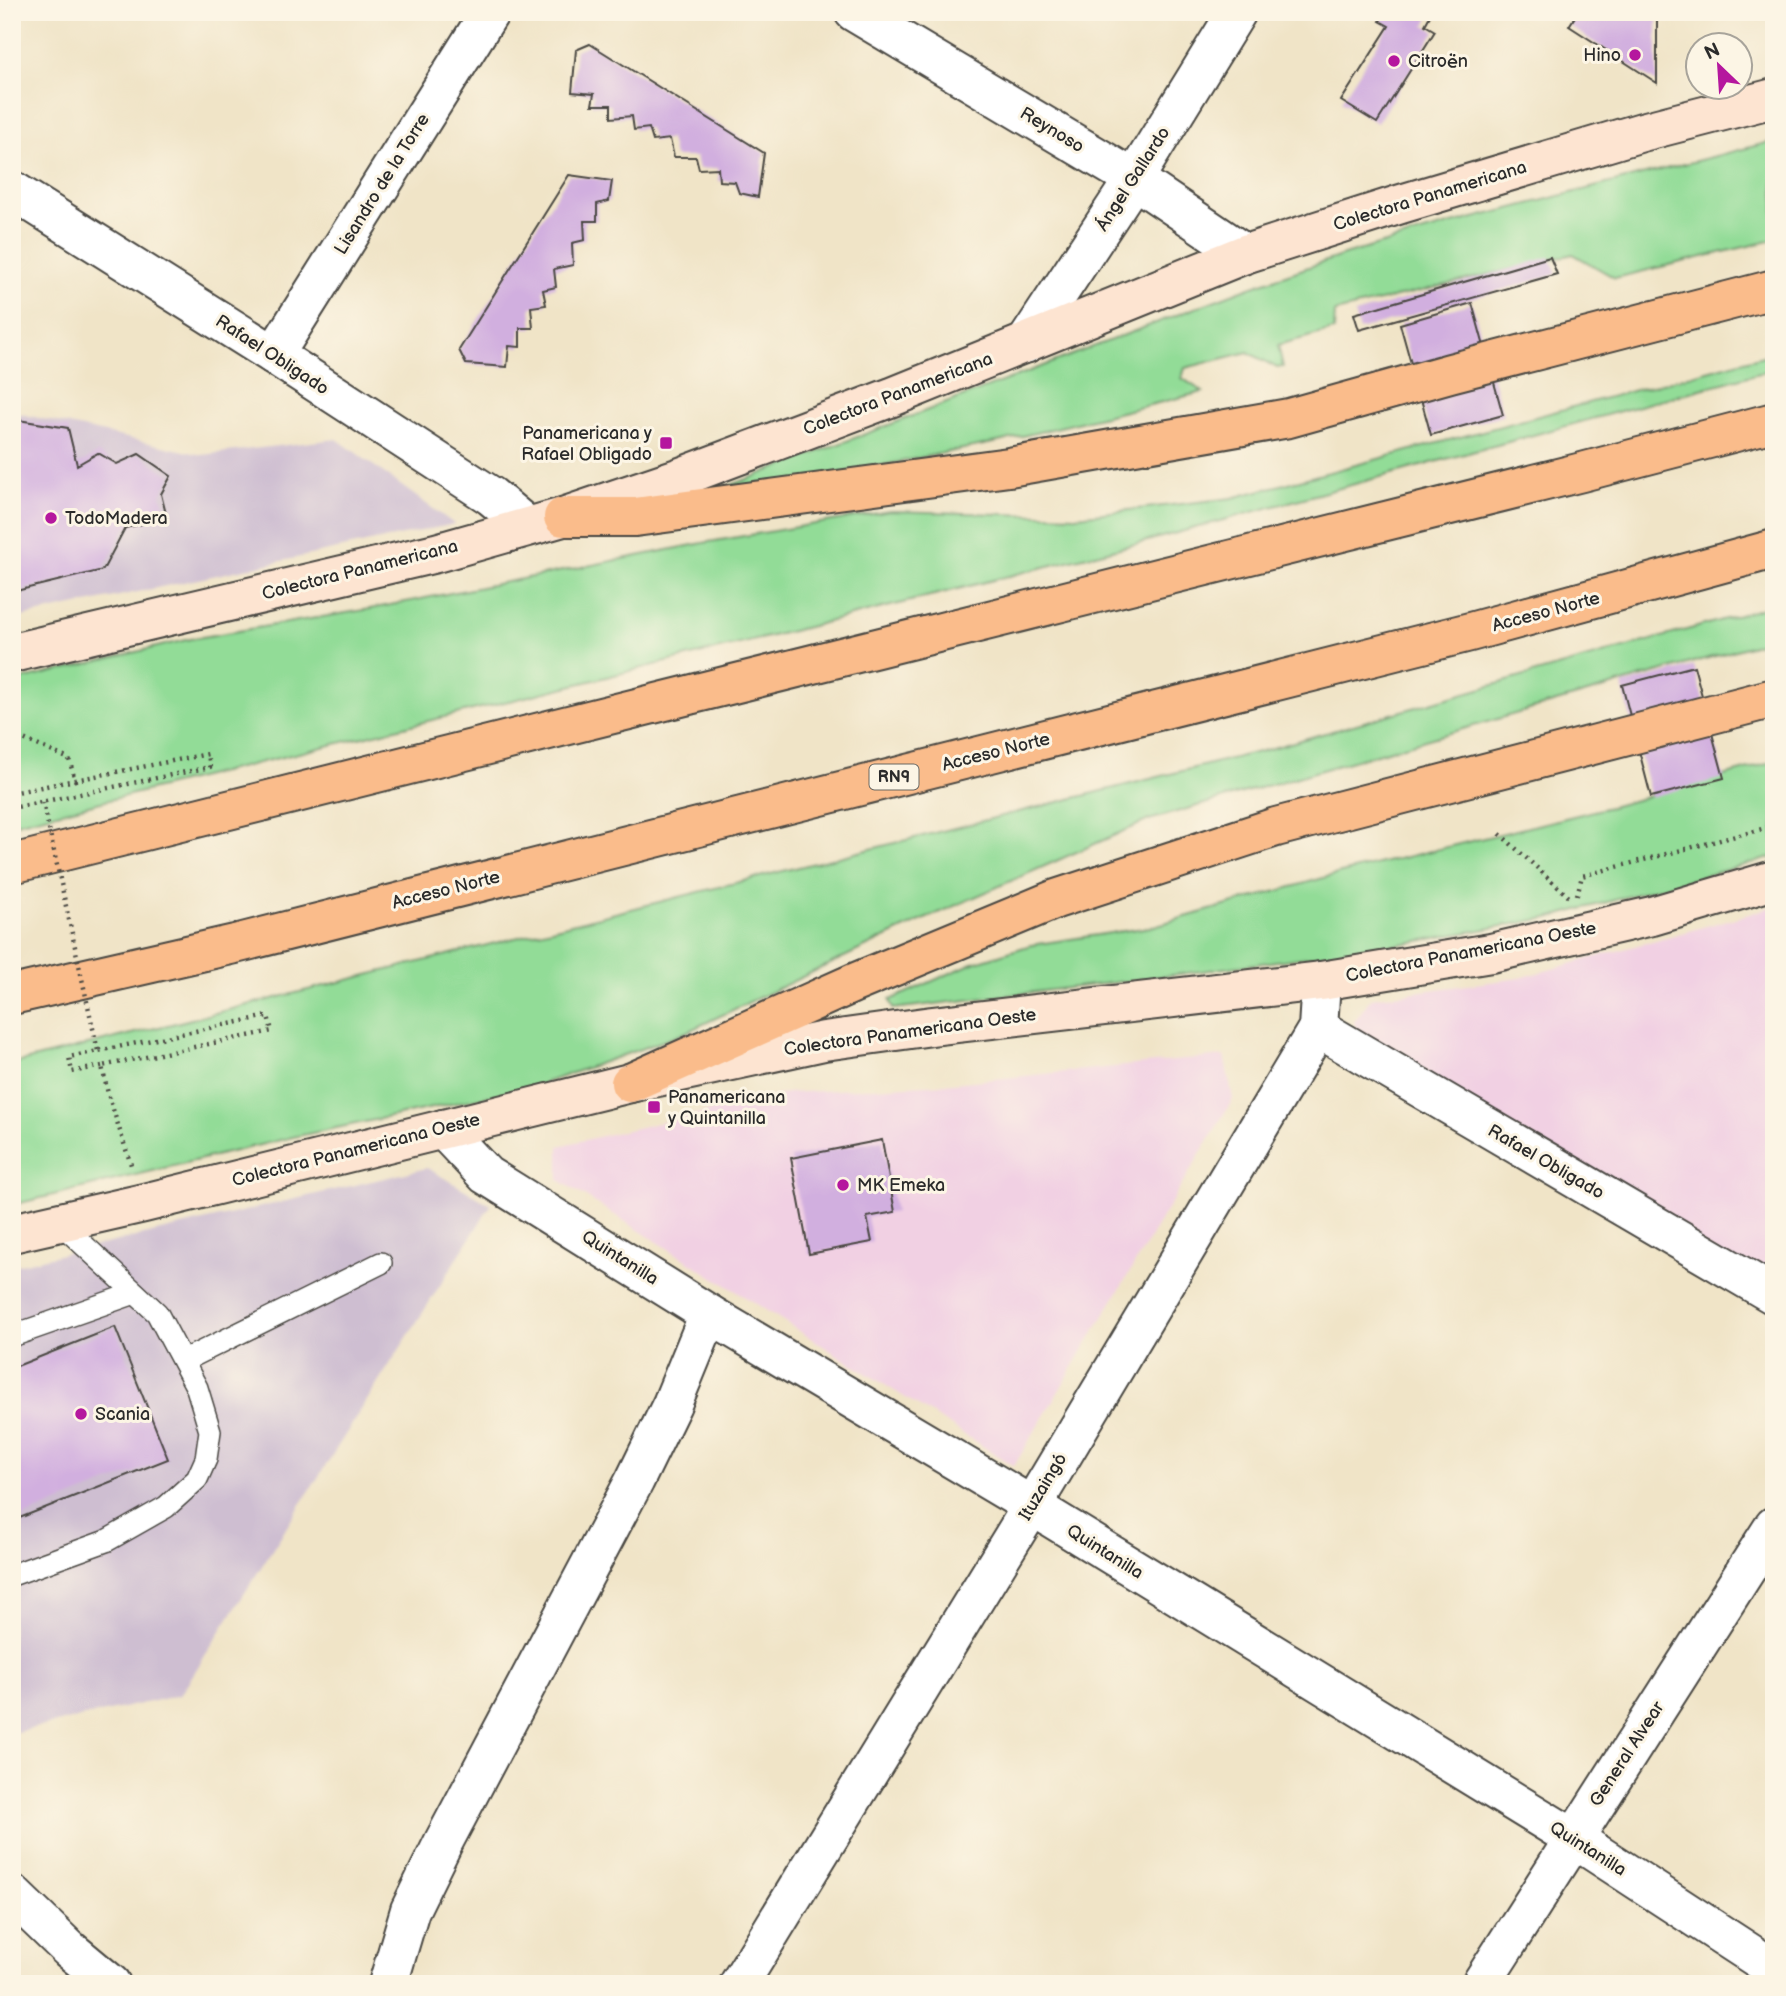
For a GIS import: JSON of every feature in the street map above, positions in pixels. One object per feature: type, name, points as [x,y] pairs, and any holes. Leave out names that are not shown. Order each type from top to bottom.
[{"type":"highway","points":[[563,517],[635,517],[995,469],[1289,418],[1774,289]]},
{"type":"highway","points":[[12,864],[1774,422]]},
{"type":"highway","name":"Acceso Norte","points":[[12,995],[235,944],[1470,632],[1774,549]]},
{"type":"highway","points":[[630,1083],[853,983],[1056,899],[1276,827],[1774,698]]},
{"type":"street","name":"Lisandro de la Torre","points":[[274,355],[490,12]]},
{"type":"street","name":"Reynoso","points":[[854,12],[1134,179],[1245,254]]},
{"type":"street","name":"Ángel Gallardo","points":[[1025,344],[1134,179],[1237,12]]},
{"type":"street","name":"Colectora Panamericana","points":[[12,653],[436,553],[563,517],[681,477],[1025,344],[1245,254],[1642,132],[1774,98]]},
{"type":"street","name":"Rafael Obligado","points":[[12,190],[491,496],[527,526]]},
{"type":"street","name":"Colectora Panamericana Oeste","points":[[12,1233],[630,1083],[824,1041],[1321,981],[1491,953],[1652,916],[1774,880]]},
{"type":"street","name":"Ituzaingó","points":[[739,1984],[1032,1507],[1318,1028],[1321,981]]},
{"type":"street","name":"Rafael Obligado","points":[[1318,1028],[1774,1295]]},
{"type":"street","name":"Quintanilla","points":[[443,1129],[486,1175],[709,1314],[1032,1507],[1573,1838],[1774,1969]]},
{"type":"street","points":[[388,1984],[410,1910],[635,1480],[672,1404],[709,1314]]},
{"type":"street","name":"General Alvear","points":[[1481,1984],[1774,1525]]},
{"type":"street","points":[[12,1894],[69,1949],[111,1984]]},
{"type":"lane","points":[[12,1575],[106,1541],[166,1507],[197,1479],[206,1459],[210,1431],[197,1388],[157,1313],[60,1223]]},
{"type":"lane","points":[[183,1361],[382,1263]]},
{"type":"lane","points":[[12,1336],[135,1293]]},
{"type":"path","points":[[12,734],[69,759],[75,780]]},
{"type":"path","points":[[12,793],[208,754],[211,767],[12,808]]},
{"type":"path","points":[[43,802],[98,1051]]},
{"type":"path","points":[[1500,834],[1575,903],[1582,876],[1774,826]]},
{"type":"path","points":[[268,1016],[272,1031],[102,1066],[72,1072],[69,1057],[268,1016]]},
{"type":"path","points":[[102,1066],[108,1094],[144,1203]]},
{"type":"shaded area","points":[[12,412],[202,455],[337,439],[454,524],[12,619]]},
{"type":"shaded area","points":[[1774,906],[1774,1286],[1361,1045],[1354,1022],[1371,998],[1520,978]]},
{"type":"shaded area","points":[[1224,1056],[1233,1099],[1014,1466],[559,1180],[559,1146],[787,1093],[944,1084]]},
{"type":"shaded area","points":[[427,1168],[491,1205],[180,1695],[12,1733],[12,1266]]},
{"type":"green space","points":[[1774,141],[1774,240],[1615,278],[1573,254],[1335,312],[1334,330],[1278,345],[1283,367],[1277,368],[1248,352],[1185,368],[1182,378],[1203,392],[998,442],[755,491],[716,491],[1250,287],[1347,254],[1470,219]]},
{"type":"green space","points":[[1774,353],[1774,369],[1151,540],[12,824],[12,682],[190,639],[370,609],[703,543],[890,511],[1077,516],[1232,498]]},
{"type":"green space","points":[[1774,605],[1774,639],[1149,820],[916,923],[680,1035],[533,1087],[293,1137],[12,1205],[12,1064],[1262,751]]},
{"type":"green space","points":[[1774,762],[1774,857],[1548,918],[1390,946],[1127,981],[893,1009],[890,1000],[973,963],[1031,945],[1150,927],[1341,873],[1614,806]]},
{"type":"building","points":[[1385,12],[1432,12],[1425,25],[1435,31],[1377,123],[1341,101],[1389,26],[1380,21]]},
{"type":"building","name":"Hino","points":[[1578,12],[1657,12],[1657,83],[1569,26]]},
{"type":"building","points":[[590,44],[764,153],[758,197],[739,193],[735,182],[719,181],[718,168],[699,169],[696,157],[674,157],[670,139],[653,141],[649,128],[634,130],[632,116],[611,118],[611,105],[592,105],[594,94],[572,92],[576,50]]},
{"type":"building","points":[[569,175],[612,181],[609,201],[597,204],[597,221],[584,221],[585,240],[572,243],[573,265],[554,269],[556,287],[543,290],[546,305],[531,307],[533,328],[520,328],[520,347],[509,346],[507,367],[466,364],[459,350]]},
{"type":"building","points":[[1550,257],[1557,274],[1359,330],[1354,314]]},
{"type":"building","points":[[1472,303],[1503,415],[1431,435],[1400,324]]},
{"type":"building","name":"TodoMadera","points":[[12,419],[68,428],[77,465],[98,453],[117,464],[139,454],[171,476],[161,494],[167,518],[125,528],[103,570],[12,592]]},
{"type":"building","points":[[1694,666],[1724,778],[1651,797],[1622,685]]},
{"type":"building","name":"MK Emeka","points":[[882,1140],[895,1212],[867,1217],[872,1242],[809,1254],[791,1158]]},
{"type":"building","name":"Scania","points":[[115,1327],[168,1459],[12,1521],[12,1368]]},
{"type":"place","name":"Hino","points":[[1635,55]]},
{"type":"place","name":"Citroën","points":[[1394,61]]},
{"type":"place","name":"Panamericana y Rafael Obligado","points":[[666,443]]},
{"type":"place","name":"TodoMadera","points":[[51,518]]},
{"type":"place","name":"Panamericana y Quintanilla","points":[[654,1107]]},
{"type":"place","name":"MK Emeka","points":[[843,1185]]},
{"type":"place","name":"Scania","points":[[81,1414]]}]
